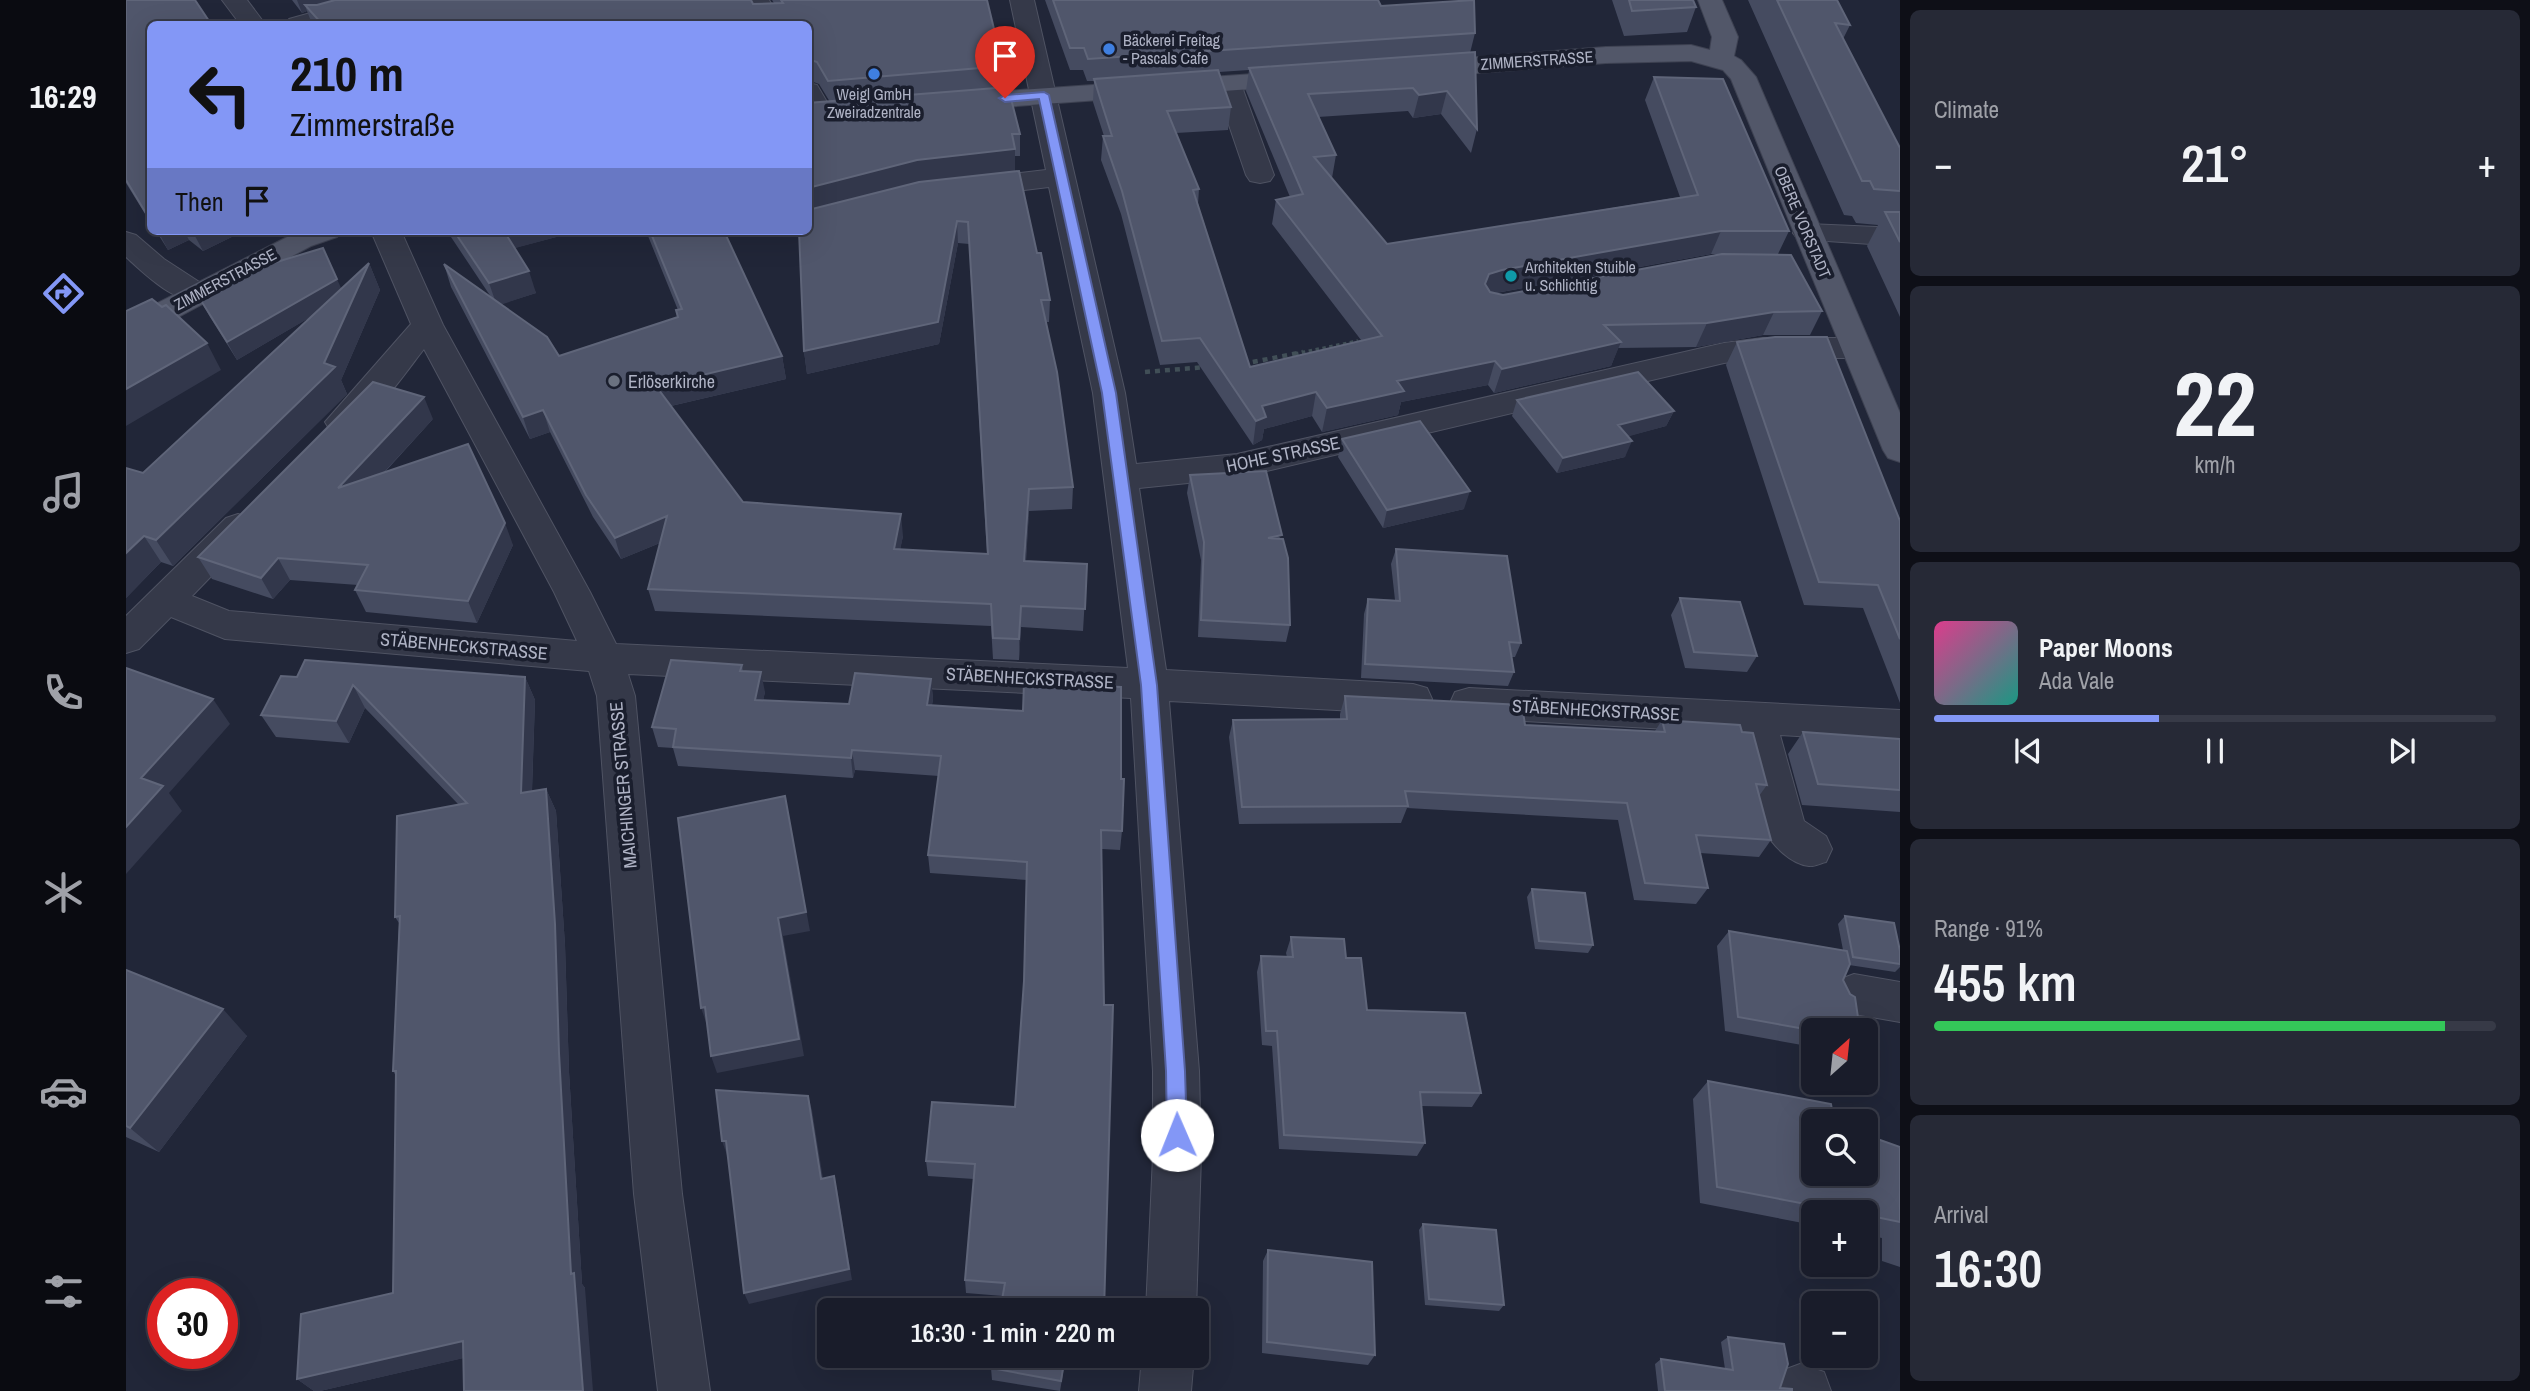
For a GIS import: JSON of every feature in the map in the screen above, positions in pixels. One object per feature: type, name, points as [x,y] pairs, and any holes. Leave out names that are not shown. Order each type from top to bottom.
[{"type":"main road","points":[[1710,0],[1725,37],[1721,60]]},
{"type":"main road","name":"ZIMMERSTRASSE","points":[[1403,71],[1606,55],[1691,53],[1721,60]]},
{"type":"main road","name":"OBERE VORSTADT","points":[[1721,60],[1732,65],[1743,77],[1808,233],[1808,267],[1855,348],[1900,450]]},
{"type":"main road","points":[[934,104],[1322,77]]},
{"type":"main road","name":"ZIMMERSTRASSE","points":[[126,332],[300,240],[315,235]]},
{"type":"street","points":[[234,0],[250,21]]},
{"type":"street","points":[[309,21],[385,0]]},
{"type":"street","points":[[757,0],[768,21]]},
{"type":"street","points":[[1023,0],[1060,177],[1106,375],[1149,685],[1176,1071],[1177,1156],[1172,1298]]},
{"type":"street","points":[[1228,84],[1260,175]]},
{"type":"street","points":[[945,191],[1060,177]]},
{"type":"street","points":[[1808,233],[1900,237]]},
{"type":"street","name":"MAICHINGER STRASSE","points":[[388,235],[427,325],[572,592],[604,658],[616,696],[658,1194],[684,1391]]},
{"type":"street","points":[[126,241],[153,265],[196,294]]},
{"type":"street","points":[[320,445],[368,396],[427,325]]},
{"type":"street","name":"HOHE STRASSE","points":[[1121,477],[1237,466],[1743,350],[1855,348]]},
{"type":"street","points":[[1641,372],[1662,398]]},
{"type":"street","points":[[126,639],[262,503]]},
{"type":"street","name":"STÄBENHECKSTRASSE","points":[[166,600],[225,625],[604,658],[1900,726]]},
{"type":"street","points":[[1756,718],[1786,831],[1811,849]]},
{"type":"street","points":[[1854,994],[1900,1002]]},
{"type":"street","points":[[1164,1391],[1167,1368]]},
{"type":"path","points":[[1231,365],[1367,340]]},
{"type":"path","points":[[1241,352],[1245,364]]},
{"type":"path","points":[[1106,375],[1217,366]]},
{"type":"building","points":[[126,0],[195,0],[209,21],[147,21],[147,215],[126,180]]},
{"type":"building","points":[[335,0],[751,0],[753,4],[783,3],[781,0],[987,0],[1003,66],[828,81],[817,62],[812,60],[812,21],[319,21],[305,5]]},
{"type":"building","points":[[1053,0],[1378,0],[1381,6],[1474,0],[1475,33],[1088,59],[1084,48],[1070,48]]},
{"type":"building","points":[[1629,0],[1693,0],[1696,7],[1632,11]]},
{"type":"building","points":[[1777,0],[1837,0],[1850,25],[1835,23],[1900,148],[1900,191],[1874,189],[1870,181],[1862,181]]},
{"type":"building","points":[[1475,52],[1477,129],[1447,91],[1419,95],[1413,88],[1308,94],[1336,155],[1314,157],[1387,244],[1698,195],[1654,77],[1723,79],[1789,231],[1721,231],[1502,270],[1489,274],[1485,284],[1490,292],[1503,295],[1722,254],[1791,255],[1822,311],[1774,312],[1707,323],[1604,325],[1621,342],[1502,369],[1495,361],[1397,381],[1404,391],[1327,408],[1316,392],[1262,406],[1266,417],[1256,421],[1200,338],[1162,341],[1122,191],[1103,136],[1112,136],[1094,79],[1218,70],[1231,107],[1167,111],[1199,189],[1193,190],[1250,367],[1382,336],[1276,200],[1303,194],[1249,68]]},
{"type":"building","points":[[1008,87],[1020,134],[1012,134],[1015,149],[917,160],[812,187],[812,103]]},
{"type":"building","points":[[1019,171],[1037,253],[1041,253],[1050,300],[1041,300],[1057,372],[1073,487],[1029,489],[1024,561],[1087,564],[1085,609],[1021,606],[1019,639],[993,638],[991,604],[648,589],[667,516],[615,538],[586,495],[543,410],[523,417],[444,264],[547,337],[559,356],[678,317],[676,310],[682,309],[652,235],[726,235],[782,356],[656,386],[743,502],[901,514],[894,549],[988,554],[968,222],[957,221],[938,322],[804,351],[799,235],[812,235],[812,209],[919,182]]},
{"type":"building","points":[[1885,212],[1900,212],[1900,242]]},
{"type":"building","points":[[457,235],[506,235],[529,271],[489,283]]},
{"type":"building","points":[[323,248],[337,279],[227,342],[200,299],[270,264]]},
{"type":"building","points":[[369,263],[324,363],[335,367],[156,540],[144,536],[126,553],[126,468],[143,473]]},
{"type":"building","points":[[152,299],[162,307],[166,305],[207,343],[126,389],[126,311]]},
{"type":"building","points":[[1775,337],[1827,337],[1900,521],[1900,639],[1878,585],[1819,582],[1737,342]]},
{"type":"building","points":[[1638,372],[1674,411],[1618,425],[1632,441],[1563,458],[1517,400]]},
{"type":"building","points":[[373,382],[424,397],[338,488],[468,444],[505,523],[468,601],[355,590],[368,565],[278,558],[261,578],[198,557]]},
{"type":"building","points":[[1420,421],[1470,491],[1387,510],[1342,439]]},
{"type":"building","points":[[1266,471],[1282,535],[1268,538],[1283,539],[1288,558],[1290,625],[1201,620],[1204,542],[1190,475]]},
{"type":"building","points":[[1396,549],[1507,556],[1521,643],[1509,642],[1514,672],[1365,664],[1368,599],[1400,601]]},
{"type":"building","points":[[1680,598],[1740,602],[1757,656],[1694,652]]},
{"type":"building","points":[[305,660],[525,677],[521,793],[546,789],[571,1274],[574,1273],[583,1391],[464,1391],[463,1341],[297,1379],[301,1314],[393,1293],[396,1071],[393,1071],[400,916],[395,917],[397,816],[467,803],[353,685],[336,721],[261,715],[281,676],[297,677]]},
{"type":"building","points":[[671,660],[742,665],[740,671],[761,672],[755,700],[849,704],[855,673],[931,679],[927,705],[1023,711],[1024,683],[1121,687],[1121,779],[1124,779],[1122,831],[1101,830],[1104,1005],[1113,1005],[1104,1298],[1002,1298],[1005,1283],[965,1280],[975,1164],[926,1161],[932,1102],[1015,1107],[1024,981],[1027,862],[928,855],[941,756],[852,750],[851,758],[673,747],[676,729],[652,727]]},
{"type":"building","points":[[126,668],[213,699],[141,778],[163,786],[126,827]]},
{"type":"building","points":[[1345,696],[1522,705],[1525,725],[1665,732],[1662,720],[1740,725],[1742,732],[1753,733],[1767,785],[1756,784],[1771,840],[1696,835],[1708,888],[1645,883],[1627,803],[1405,791],[1408,806],[1242,807],[1233,720],[1347,719]]},
{"type":"building","points":[[1803,732],[1900,739],[1900,790],[1818,784]]},
{"type":"building","points":[[785,796],[806,912],[778,918],[799,1039],[711,1056],[705,1007],[701,1008],[678,818]]},
{"type":"building","points":[[1532,889],[1585,893],[1593,945],[1539,941]]},
{"type":"building","points":[[1845,916],[1894,923],[1900,964],[1853,957]]},
{"type":"building","points":[[1729,931],[1847,951],[1850,964],[1843,980],[1850,994],[1855,997],[1858,1018],[1801,1018],[1801,1028],[1738,1017]]},
{"type":"building","points":[[1291,937],[1344,939],[1346,958],[1361,958],[1367,1010],[1465,1013],[1481,1093],[1420,1092],[1425,1143],[1284,1135],[1277,1031],[1266,1031],[1261,956],[1293,957]]},
{"type":"building","points":[[126,970],[223,1009],[130,1128],[126,1126]]},
{"type":"building","points":[[1708,1081],[1831,1104],[1832,1109],[1801,1109],[1801,1186],[1878,1186],[1878,1139],[1900,1147],[1900,1222],[1878,1217],[1878,1200],[1801,1200],[1801,1203],[1717,1187]]},
{"type":"building","points":[[716,1090],[808,1096],[821,1179],[834,1176],[849,1269],[744,1293],[726,1141],[722,1141]]},
{"type":"building","points":[[1423,1224],[1496,1230],[1504,1305],[1429,1299]]},
{"type":"building","points":[[1268,1250],[1372,1262],[1375,1355],[1267,1342]]},
{"type":"building","points":[[1728,1337],[1784,1344],[1788,1364],[1780,1388],[1792,1391],[1665,1391],[1661,1359],[1733,1370]]},
{"type":"building","points":[[991,1368],[1063,1368],[1061,1381]]},
{"type":"place","name":"Bäckerei Freitag - Pascals Cafe","points":[[1109,49]]},
{"type":"place","name":"Weigl GmbH Zweiradzentrale","points":[[874,74]]},
{"type":"place","name":"Architekten Stuible u. Schlichtig","points":[[1511,276]]},
{"type":"place","name":"Erlöserkirche","points":[[614,381]]},
{"type":"route","points":[[1005,98],[1044,95],[1109,393],[1149,685],[1176,1071],[1177,1135]]}]
